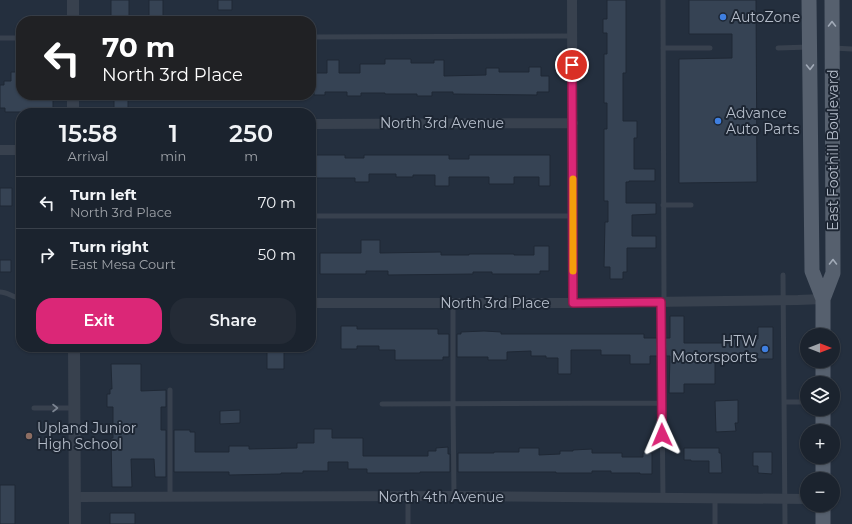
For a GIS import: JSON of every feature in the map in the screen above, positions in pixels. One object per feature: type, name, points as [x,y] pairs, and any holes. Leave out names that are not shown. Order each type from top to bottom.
[{"type":"main road","name":"East Foothill Boulevard","points":[[809,0],[812,271],[823,299]]},
{"type":"main road","name":"East Foothill Boulevard","points":[[823,328],[823,299],[833,273],[832,0]]},
{"type":"main road","points":[[823,512],[823,524]]},
{"type":"street","points":[[73,0],[73,16]]},
{"type":"street","points":[[572,0],[573,303]]},
{"type":"street","name":"North 3rd Avenue","points":[[316,124],[573,123]]},
{"type":"street","points":[[0,150],[16,150]]},
{"type":"street","name":"North 3rd Place","points":[[316,303],[573,303],[823,299]]},
{"type":"street","points":[[74,352],[75,524]]},
{"type":"street","name":"North 4th Avenue","points":[[75,497],[454,496],[800,499]]},
{"type":"lane","points":[[663,0],[663,498]]},
{"type":"lane","points":[[316,37],[572,36]]},
{"type":"lane","points":[[0,38],[16,38]]},
{"type":"lane","points":[[778,48],[810,47]]},
{"type":"lane","points":[[663,48],[710,48]]},
{"type":"lane","points":[[832,48],[852,49]]},
{"type":"lane","points":[[663,205],[691,205]]},
{"type":"lane","points":[[316,216],[573,216]]},
{"type":"lane","points":[[783,275],[785,524]]},
{"type":"lane","points":[[0,292],[9,293],[16,297]]},
{"type":"lane","points":[[453,303],[452,404],[454,496]]},
{"type":"lane","points":[[170,390],[170,497]]},
{"type":"lane","points":[[784,402],[800,402]]},
{"type":"lane","points":[[382,404],[662,403]]},
{"type":"lane","points":[[34,408],[75,408]]},
{"type":"lane","points":[[408,496],[408,524]]},
{"type":"lane","points":[[715,498],[715,524]]},
{"type":"building","points":[[111,0],[129,0],[129,16],[111,16]]},
{"type":"building","points":[[149,0],[163,0],[163,16],[149,16]]},
{"type":"building","points":[[218,0],[232,0],[232,10],[218,10]]},
{"type":"building","points":[[607,0],[626,0],[626,73],[623,73],[623,121],[637,121],[637,138],[634,138],[634,169],[655,169],[655,181],[626,182],[626,203],[656,203],[656,214],[632,215],[632,236],[656,236],[656,248],[627,248],[627,272],[623,272],[623,279],[610,279],[610,267],[604,267],[605,222],[608,222],[608,201],[604,201],[604,129],[607,129],[607,103],[604,103],[604,54],[607,54],[607,33],[603,33],[603,19],[607,19]]},
{"type":"building","name":"Advance Auto Parts","points":[[689,0],[756,0],[757,182],[679,183],[679,59],[732,58],[732,34],[689,34]]},
{"type":"building","points":[[385,59],[411,59],[411,63],[434,63],[434,60],[444,60],[444,76],[486,75],[486,68],[499,68],[499,72],[529,72],[529,67],[541,67],[541,76],[549,76],[549,92],[537,92],[537,95],[453,94],[453,92],[432,92],[432,96],[417,96],[417,94],[361,93],[361,96],[347,96],[347,92],[325,92],[325,95],[316,95],[316,73],[327,73],[327,60],[339,60],[339,73],[360,73],[360,64],[385,64]]},
{"type":"building","points":[[11,72],[16,72],[16,100],[53,100],[53,108],[16,108],[16,112],[5,112],[5,108],[0,108],[0,85],[4,85],[4,81],[11,81]]},
{"type":"building","points":[[114,100],[128,100],[128,108],[114,108]]},
{"type":"building","points":[[316,155],[345,155],[345,158],[364,158],[364,155],[449,155],[449,159],[469,159],[469,155],[550,155],[550,186],[539,186],[539,177],[514,177],[514,184],[489,184],[489,177],[449,177],[449,186],[435,186],[435,175],[396,177],[396,174],[369,174],[369,182],[355,182],[355,178],[316,178]]},
{"type":"building","points":[[0,188],[12,188],[12,206],[0,206]]},
{"type":"building","points":[[361,240],[380,240],[380,253],[441,252],[441,255],[534,255],[534,246],[549,246],[549,271],[540,271],[540,274],[492,274],[492,272],[473,272],[473,274],[388,275],[388,271],[366,271],[366,274],[320,274],[320,253],[361,253]]},
{"type":"building","points":[[0,260],[11,260],[11,272],[0,272]]},
{"type":"building","points":[[670,316],[684,316],[684,343],[733,343],[733,339],[758,339],[758,327],[773,327],[773,359],[715,359],[715,384],[684,384],[684,393],[669,393],[670,356],[666,356],[665,338],[670,338]]},
{"type":"building","points":[[341,326],[357,326],[357,329],[438,329],[438,334],[449,334],[449,357],[443,357],[443,360],[395,360],[395,350],[379,350],[379,346],[357,346],[357,349],[341,349]]},
{"type":"building","points":[[461,332],[501,332],[501,334],[644,334],[644,338],[657,338],[658,356],[650,356],[650,364],[630,364],[630,355],[601,355],[601,350],[571,350],[571,374],[558,374],[558,358],[531,356],[531,351],[507,352],[507,360],[488,360],[488,357],[457,357],[457,334],[461,334]]},
{"type":"building","points":[[267,352],[284,352],[284,369],[267,369]]},
{"type":"building","points":[[111,364],[141,364],[141,391],[166,390],[166,407],[161,407],[161,430],[166,430],[166,477],[155,477],[154,459],[131,459],[132,487],[112,487],[111,438],[113,438],[113,407],[107,407],[107,394],[110,394],[110,389],[112,389]]},
{"type":"building","points":[[738,400],[738,423],[735,423],[736,431],[716,432],[715,401]]},
{"type":"building","points":[[240,410],[240,423],[220,424],[220,411]]},
{"type":"building","points":[[314,429],[332,429],[332,438],[363,438],[363,456],[428,456],[428,451],[436,451],[436,448],[448,447],[448,454],[450,454],[450,472],[367,473],[367,469],[348,469],[348,462],[328,462],[328,471],[303,471],[303,473],[229,475],[229,472],[174,472],[174,430],[190,430],[190,432],[195,432],[195,452],[229,452],[229,446],[249,446],[249,449],[297,448],[297,443],[314,443]]},
{"type":"building","points":[[519,448],[539,448],[539,455],[560,454],[560,451],[592,449],[592,453],[622,453],[622,457],[643,457],[643,453],[652,453],[652,474],[611,473],[611,471],[592,471],[592,473],[458,472],[458,453],[519,452]]},
{"type":"building","points":[[684,448],[719,448],[719,453],[721,453],[722,473],[709,473],[709,461],[684,460]]},
{"type":"building","points":[[753,452],[772,452],[772,474],[758,473],[758,466],[753,466]]},
{"type":"building","points":[[0,485],[15,485],[15,524],[0,524]]},
{"type":"building","points":[[110,513],[135,513],[135,524],[110,524]]},
{"type":"slow traffic","points":[[573,179],[573,271]]},
{"type":"place","name":"AutoZone","points":[[723,17]]},
{"type":"place","name":"Advance Auto Parts","points":[[718,121]]},
{"type":"place","name":"HTW Motorsports","points":[[765,349]]},
{"type":"place","name":"Upland Junior High School","points":[[29,436]]},
{"type":"route","points":[[572,65],[573,303],[661,302],[662,435]]}]
